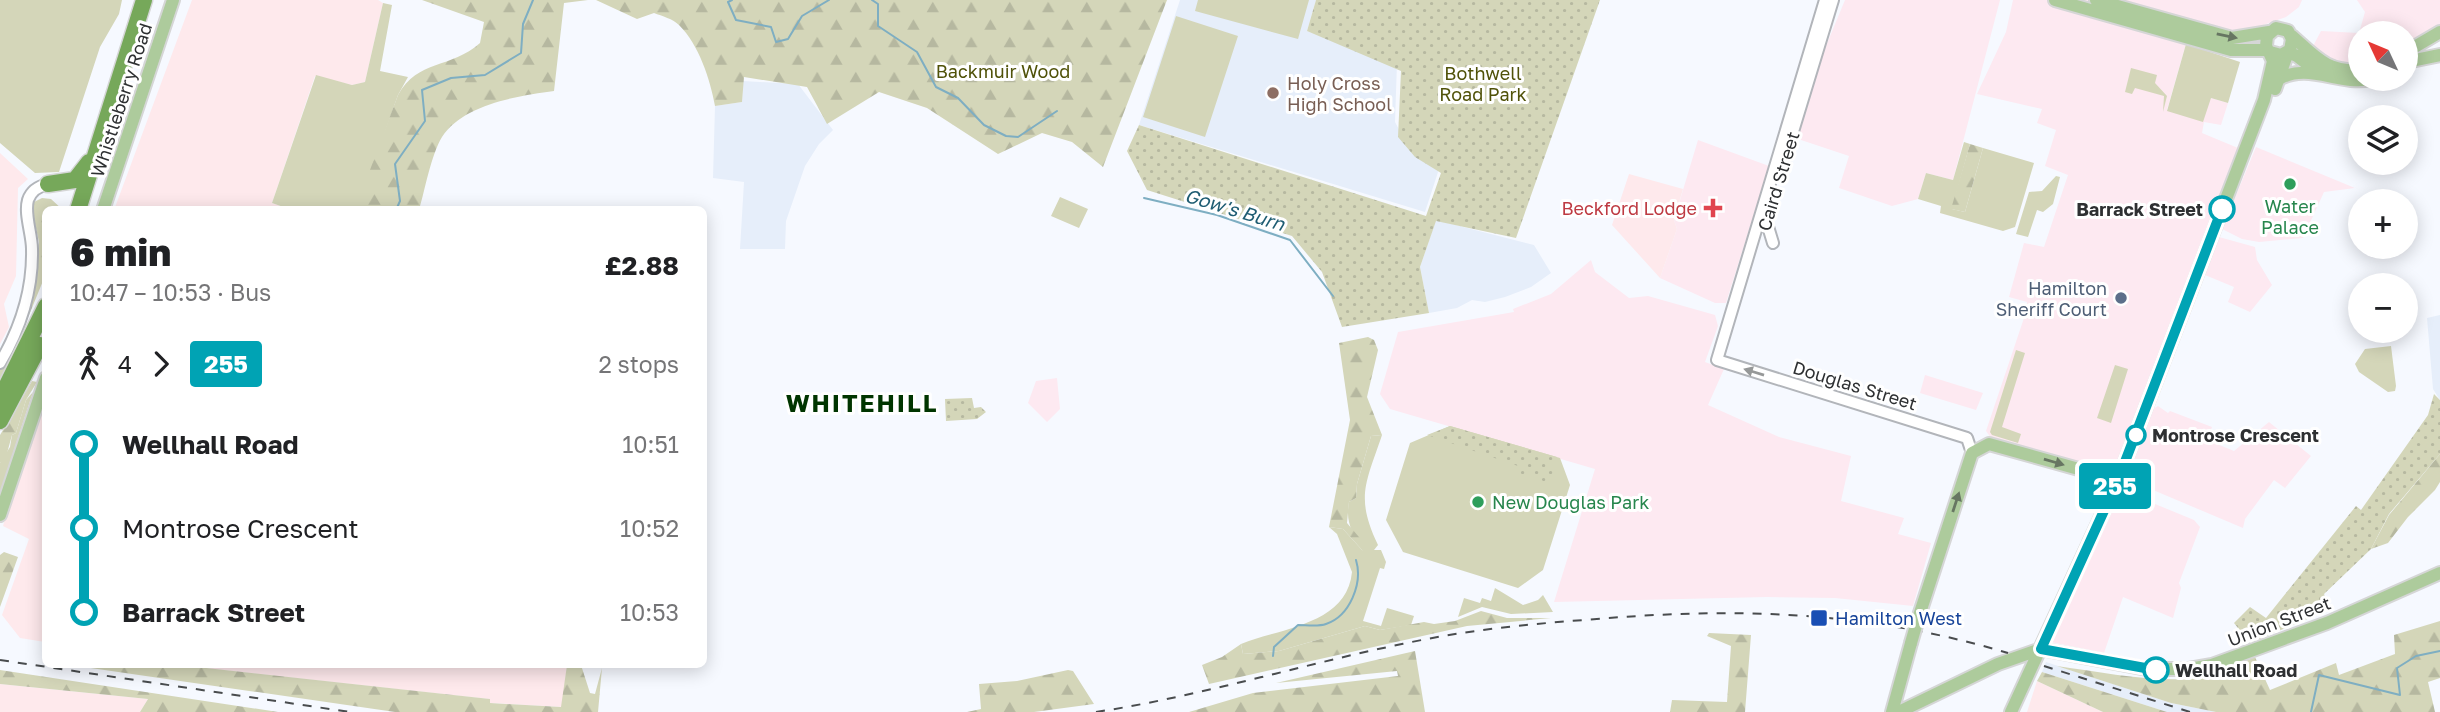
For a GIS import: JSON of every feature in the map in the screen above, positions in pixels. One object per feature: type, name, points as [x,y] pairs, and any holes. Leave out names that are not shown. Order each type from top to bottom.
[{"type":"highway","points":[[79,206],[144,0]]},
{"type":"highway","points":[[90,206],[155,0]]},
{"type":"highway","points":[[50,183],[75,180],[96,155]]},
{"type":"highway","points":[[50,183],[68,194],[70,206]]},
{"type":"highway","points":[[0,399],[42,314]]},
{"type":"highway","points":[[0,421],[42,342]]},
{"type":"main road","name":"Whistleberry Road","points":[[104,206],[173,0]]},
{"type":"main road","points":[[2055,0],[2231,50],[2269,51],[2281,55],[2288,52],[2320,74]]},
{"type":"main road","points":[[2096,0],[2232,38],[2280,28],[2323,65],[2348,71]]},
{"type":"main road","points":[[2011,712],[2118,480],[2248,141],[2272,76],[2265,41],[2269,32]]},
{"type":"main road","points":[[2248,141],[2258,134],[2292,45],[2292,36]]},
{"type":"main road","points":[[2418,46],[2439,36]]},
{"type":"main road","points":[[2418,52],[2439,36]]},
{"type":"main road","points":[[2418,59],[2440,55]]},
{"type":"main road","points":[[2279,79],[2296,72],[2348,81]]},
{"type":"main road","points":[[0,515],[42,390]]},
{"type":"main road","points":[[1892,712],[1917,622],[1972,453],[1989,444],[2118,480]]},
{"type":"main road","name":"Union Street","points":[[2041,649],[2147,669],[2201,667],[2257,650],[2327,623],[2440,573]]},
{"type":"main road","points":[[1899,712],[2009,660],[2041,649]]},
{"type":"main road","points":[[1883,712],[1898,686]]},
{"type":"street","name":"Caird Street","points":[[1720,361],[1825,0]]},
{"type":"street","name":"Caird Street","points":[[1720,361],[1833,0]]},
{"type":"street","points":[[0,363],[19,324],[30,279],[32,251],[28,201],[34,191],[50,183]]},
{"type":"street","points":[[1766,220],[1773,243]]},
{"type":"street","name":"Douglas Street","points":[[1720,361],[1967,438],[1972,453]]},
{"type":"shaded area","points":[[192,0],[378,0],[383,3],[365,82],[352,85],[315,76],[272,203],[281,206],[115,206]]},
{"type":"shaded area","name":"Holy Cross High School","points":[[1180,0],[1316,0],[1307,31],[1397,63],[1395,122],[1404,139],[1439,169],[1425,212],[1139,125]]},
{"type":"shaded area","points":[[1845,0],[2000,0],[1953,180],[1926,173],[1918,199],[1892,206],[1839,188],[1849,156],[1795,138],[1814,75]]},
{"type":"shaded area","points":[[2013,0],[2302,0],[2299,7],[2286,17],[2238,34],[2192,23],[2167,110],[2211,98],[2228,103],[2221,125],[2204,122],[2202,133],[2238,148],[2117,466],[2111,473],[1991,438],[1986,431],[2024,318],[2027,302],[2009,297],[2024,243],[2044,247],[2068,175],[2045,166],[2056,130],[2037,123],[2042,109],[1977,94],[2006,32]]},
{"type":"shaded area","points":[[2357,0],[2440,0],[2440,25],[2418,37],[2418,21],[2362,21],[2365,12]]},
{"type":"shaded area","points":[[2321,31],[2348,32],[2348,66],[2328,61],[2312,48]]},
{"type":"shaded area","points":[[743,81],[798,84],[833,130],[819,144],[805,166],[786,221],[785,249],[740,249],[744,182],[713,178],[715,106],[742,102]]},
{"type":"shaded area","points":[[1698,140],[1769,166],[1726,303],[1715,303],[1660,278],[1677,229],[1674,220]]},
{"type":"shaded area","points":[[2256,147],[2355,188],[2324,192],[2303,238],[2259,242],[2242,239],[2222,229]]},
{"type":"shaded area","points":[[0,153],[28,179],[18,188],[16,276],[4,304],[9,327],[0,344]]},
{"type":"shaded area","points":[[1629,174],[1683,189],[1674,220],[1677,229],[1660,278],[1612,225]]},
{"type":"shaded area","points":[[1436,220],[1534,245],[1551,273],[1531,287],[1505,297],[1485,302],[1472,300],[1457,308],[1429,313],[1420,267]]},
{"type":"shaded area","points":[[2219,237],[2255,247],[2257,260],[2272,285],[2250,312],[2228,302],[2234,287],[2205,275]]},
{"type":"shaded area","points":[[1591,260],[1595,272],[1629,298],[1648,296],[1715,315],[1718,326],[1705,362],[1724,369],[1708,405],[1779,437],[1851,456],[1841,501],[1904,518],[1898,534],[1931,543],[1913,606],[1835,598],[1767,597],[1554,602],[1595,469],[1390,409],[1380,394],[1398,332],[1514,312],[1513,309],[1551,294]]},
{"type":"shaded area","points":[[2440,315],[2440,400],[2433,389],[2427,318]]},
{"type":"shaded area","points":[[1925,375],[1983,393],[1976,410],[1920,393]]},
{"type":"shaded area","points":[[1057,378],[1060,409],[1047,422],[1028,403],[1036,381]]},
{"type":"shaded area","points":[[42,404],[42,642],[20,638],[2,615],[29,539],[3,526],[18,471]]},
{"type":"shaded area","points":[[2158,406],[2168,413],[2170,411],[2212,427],[2207,440],[2234,451],[2269,422],[2311,456],[2285,488],[2274,480],[2245,519],[2243,528],[2127,479],[2126,475],[2153,409]]},
{"type":"shaded area","points":[[2121,490],[2194,520],[2200,527],[2179,583],[2181,588],[2173,618],[2123,597],[2104,653],[2051,642]]},
{"type":"shaded area","points":[[2046,662],[2171,703],[2216,712],[2167,712],[2042,672]]},
{"type":"shaded area","points":[[204,668],[567,668],[562,707],[490,703],[489,699]]},
{"type":"shaded area","points":[[2037,681],[2103,712],[2027,712]]},
{"type":"shaded area","points":[[0,684],[148,699],[140,712],[0,712]]},
{"type":"green space","points":[[0,0],[122,0],[119,14],[100,47],[59,172],[35,173],[0,143]]},
{"type":"green space","points":[[422,0],[588,0],[564,3],[554,91],[477,109],[451,126],[442,137],[435,153],[420,206],[356,206],[398,95],[406,83],[415,75],[458,57],[480,43],[484,22]]},
{"type":"green space","name":"Backmuir Wood","points":[[596,0],[1167,0],[1103,167],[1072,142],[1042,133],[998,154],[927,108],[879,92],[827,124],[807,87],[744,77],[742,102],[715,106],[703,63],[679,25],[654,13],[637,19]]},
{"type":"green space","points":[[1198,0],[1309,0],[1298,39],[1195,11]]},
{"type":"green space","name":"Bothwell Road Park","points":[[1316,0],[1600,0],[1516,238],[1436,221],[1420,267],[1429,313],[1342,327],[1322,272],[1292,236],[1147,190],[1127,151],[1139,125],[1426,216],[1441,173],[1415,157],[1398,137],[1401,71],[1307,31]]},
{"type":"green space","points":[[383,3],[392,5],[380,71],[408,77],[398,95],[359,205],[281,206],[272,203],[316,75],[352,85],[365,82]]},
{"type":"green space","points":[[1176,16],[1238,36],[1205,137],[1143,117]]},
{"type":"green space","points":[[2186,44],[2240,62],[2228,103],[2211,98],[2203,122],[2167,111]]},
{"type":"green space","points":[[2131,68],[2157,75],[2155,83],[2167,96],[2163,112],[2164,96],[2135,88],[2132,94],[2125,92]]},
{"type":"green space","points":[[1964,142],[1970,144],[1952,209],[1965,212],[1983,148],[2034,163],[2015,227],[2003,231],[1940,213],[1941,206],[1918,199],[1926,173],[1953,180]]},
{"type":"green space","points":[[1970,144],[1983,148],[1965,212],[1951,209]]},
{"type":"green space","points":[[2056,176],[2060,177],[2053,204],[2043,212],[2037,210],[2028,237],[2016,234],[2029,192],[2042,191]]},
{"type":"green space","points":[[1060,197],[1088,209],[1079,228],[1051,216]]},
{"type":"green space","points":[[42,198],[51,199],[59,206],[42,206],[42,283],[0,386],[0,368],[30,304],[39,242],[32,210],[34,202]]},
{"type":"green space","points":[[1368,337],[1374,340],[1378,350],[1367,397],[1382,435],[1371,436],[1357,484],[1356,498],[1349,502],[1347,523],[1370,550],[1363,551],[1343,529],[1329,527],[1350,420],[1339,343]]},
{"type":"green space","points":[[2391,346],[2396,386],[2395,391],[2388,392],[2359,372],[2355,364],[2365,349]]},
{"type":"green space","points":[[2016,350],[2025,353],[2002,427],[2021,434],[2018,443],[1990,432]]},
{"type":"green space","points":[[2115,365],[2128,369],[2111,423],[2097,418]]},
{"type":"green space","points":[[32,381],[37,382],[26,400],[6,457],[0,463],[0,435]]},
{"type":"green space","points":[[33,392],[0,493],[0,463],[10,447],[12,435],[16,433],[26,400]]},
{"type":"green space","points":[[2434,394],[2440,400],[2440,454],[2389,514],[2371,549],[2324,594],[2331,609],[2250,643],[2234,623],[2250,607],[2266,618],[2356,506],[2361,510],[2428,415]]},
{"type":"green space","points":[[972,398],[974,408],[981,407],[986,412],[977,419],[946,421],[945,399]]},
{"type":"green space","name":"New Douglas Park","points":[[1450,426],[1560,458],[1570,485],[1543,570],[1518,588],[1403,552],[1386,520],[1410,443]]},
{"type":"green space","points":[[1450,426],[1557,457],[1550,483],[1516,473],[1518,466],[1427,435]]},
{"type":"green space","points":[[1382,435],[1368,478],[1365,502],[1378,545],[1374,550],[1381,550],[1386,562],[1384,569],[1380,568],[1363,621],[1381,626],[1387,608],[1414,616],[1411,625],[1380,630],[1365,626],[1279,651],[1243,654],[1241,644],[1309,622],[1325,614],[1338,603],[1347,590],[1352,572],[1337,534],[1329,527],[1343,529],[1363,551],[1349,522],[1349,502],[1356,498],[1357,484],[1371,436]]},
{"type":"green space","points":[[2440,454],[2440,482],[2435,490],[2408,517],[2388,543],[2371,549],[2389,515]]},
{"type":"green space","points":[[4,552],[18,557],[0,607],[0,555]]},
{"type":"green space","points":[[1495,588],[1523,605],[1538,600],[1543,595],[1553,612],[1511,614],[1482,607],[1458,617],[1464,598],[1480,603],[1482,598],[1491,601]]},
{"type":"green space","points":[[1481,611],[1507,618],[1551,618],[1467,626],[1209,684],[1202,665],[1222,657],[1241,644],[1243,654],[1279,651],[1365,626],[1380,630],[1424,622],[1434,624],[1455,621]]},
{"type":"green space","points":[[2440,621],[2440,678],[2428,682],[2435,712],[2216,712],[2171,703],[2057,666],[2138,677],[2187,679],[2213,674],[2255,657],[2270,690],[2336,663],[2339,675],[2395,654],[2394,635]]},
{"type":"green space","points":[[1709,633],[1751,635],[1745,712],[1670,712],[1672,700],[1727,702],[1731,646],[1707,636]]},
{"type":"green space","points":[[1415,651],[1425,712],[1189,712],[1253,693],[1398,676],[1397,671],[1276,683]]},
{"type":"green space","points":[[91,668],[206,668],[490,699],[490,703],[561,707],[567,668],[582,668],[590,693],[595,694],[602,668],[598,712],[395,712]]},
{"type":"green space","points":[[0,670],[278,712],[140,712],[148,699],[0,684]]},
{"type":"green space","points":[[1073,671],[1094,704],[1034,712],[967,712],[981,709],[979,684],[1017,681]]},
{"type":"green space","points":[[2042,672],[2167,712],[2103,712],[2037,681]]},
{"type":"waterway","points":[[398,206],[400,201],[395,164],[425,121],[422,90],[451,78],[485,75],[521,53],[523,24],[533,0]]},
{"type":"waterway","points":[[732,0],[728,2],[736,20],[771,27],[776,42],[788,39],[802,16],[829,0]]},
{"type":"waterway","points":[[872,0],[878,4],[878,26],[917,52],[936,87],[958,98],[984,125],[1006,136],[1018,137],[1057,111]]},
{"type":"waterway","name":"Gow's Burn","points":[[1144,198],[1217,215],[1290,240],[1333,296]]},
{"type":"waterway","points":[[1273,656],[1274,647],[1298,625],[1323,625],[1342,614],[1356,588],[1356,560]]},
{"type":"waterway","points":[[2311,712],[2319,675],[2400,695],[2397,668],[2416,656],[2440,651]]},
{"type":"railway","points":[[1096,712],[1138,705],[1447,635],[1525,625],[1639,616],[1746,613],[1850,620],[1955,639],[2008,653]]},
{"type":"railway","points":[[0,660],[42,666]]},
{"type":"railway","points":[[2044,666],[2190,712]]},
{"type":"railway","points":[[54,668],[350,712]]},
{"type":"bus line","name":"255","points":[[2156,670],[2041,649],[2118,480],[2222,209]]},
{"type":"place","name":"Holy Cross High School","points":[[1273,93]]},
{"type":"place","name":"Water Palace","points":[[2290,184]]},
{"type":"place","name":"Beckford Lodge","points":[[1713,208]]},
{"type":"place","name":"Barrack Street","points":[[2222,209]]},
{"type":"place","name":"Hamilton Sheriff Court","points":[[2121,298]]},
{"type":"place","name":"Montrose Crescent","points":[[2136,435]]},
{"type":"place","name":"New Douglas Park","points":[[1478,502]]},
{"type":"place","name":"Hamilton West","points":[[1819,618]]},
{"type":"place","name":"Wellhall Road","points":[[2156,670]]},
{"type":"district","name":"WHITEHILL","points":[[862,402]]}]
